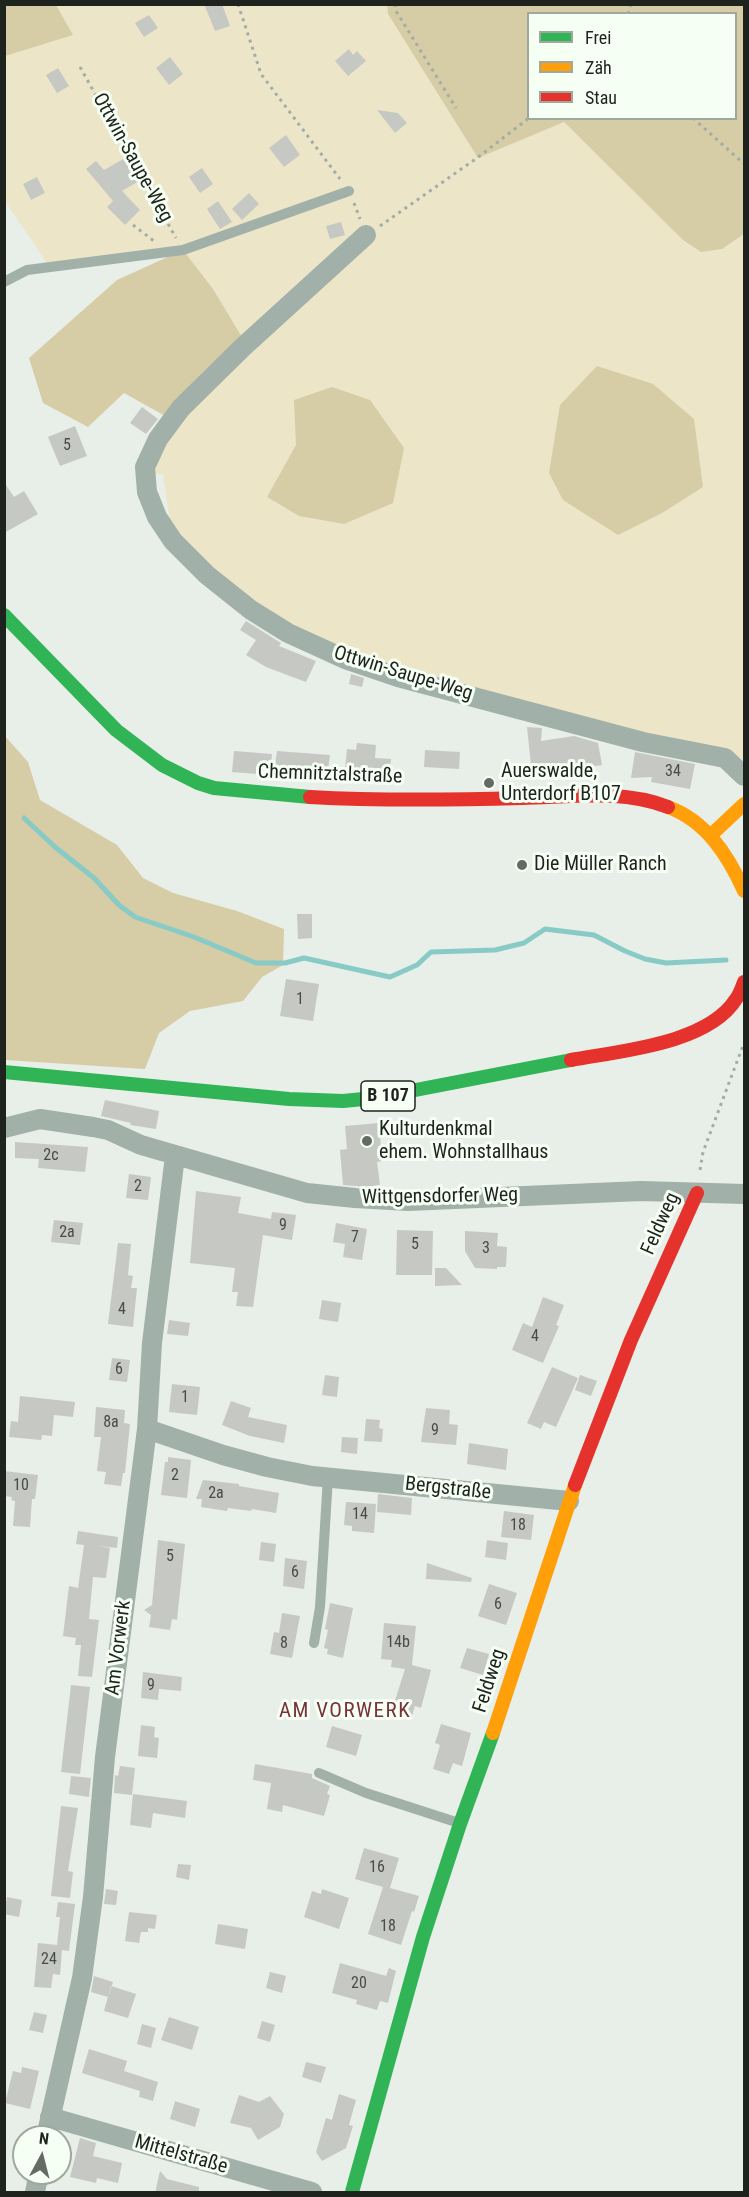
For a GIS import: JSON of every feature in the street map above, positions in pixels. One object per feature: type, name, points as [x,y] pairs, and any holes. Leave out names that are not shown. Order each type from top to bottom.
[{"type":"main road","name":"Chemnitztalstraße","points":[[4,615],[115,730],[163,768],[200,784],[223,789],[292,796],[407,798],[572,796],[650,801],[676,810],[710,836],[723,850],[744,891]]},
{"type":"main road","points":[[710,836],[744,804]]},
{"type":"main road","name":"B 107","points":[[4,1072],[289,1099],[343,1101],[375,1098],[652,1045],[699,1030],[719,1017],[736,1000],[744,982]]},
{"type":"main road","name":"Feldweg","points":[[352,2193],[412,1970],[569,1501],[631,1340],[697,1193]]},
{"type":"street","name":"Ottwin-Saupe-Weg","points":[[366,235],[243,346],[181,408],[158,439],[145,467],[147,492],[157,517],[173,541],[207,574],[251,610],[288,633],[345,659],[398,677],[643,742],[725,758],[744,776]]},
{"type":"street","name":"Wittgensdorfer Weg","points":[[4,1128],[40,1119],[69,1122],[108,1130],[141,1145],[175,1156],[307,1193],[355,1198],[408,1201],[641,1191],[744,1194]]},
{"type":"street","name":"Am Vorwerk","points":[[48,2125],[82,1978],[93,1897],[105,1757],[147,1429],[152,1343],[175,1156]]},
{"type":"street","name":"Bergstraße","points":[[147,1429],[267,1467],[328,1477],[569,1501]]},
{"type":"street","name":"Mittelstraße","points":[[50,2117],[312,2193]]},
{"type":"lane","name":"Ottwin-Saupe-Weg","points":[[4,282],[27,270],[183,250],[349,191]]},
{"type":"lane","points":[[314,1643],[320,1596],[328,1477]]},
{"type":"lane","points":[[319,1773],[366,1793],[460,1824]]},
{"type":"path","points":[[238,4],[261,74],[349,191],[366,235],[477,158],[527,120]]},
{"type":"path","points":[[395,4],[396,11],[456,108]]},
{"type":"path","name":"Ottwin-Saupe-Weg","points":[[80,67],[183,250]]},
{"type":"path","points":[[695,120],[744,164]]},
{"type":"path","points":[[697,1193],[703,1152],[744,1043]]},
{"type":"shaded area","points":[[5,4],[56,5],[73,35],[5,56]]},
{"type":"shaded area","points":[[56,5],[387,5],[388,14],[478,157],[564,122],[683,240],[701,252],[722,249],[744,234],[744,760],[534,710],[369,663],[291,630],[216,572],[187,544],[170,520],[163,474],[139,473],[167,417],[202,373],[242,337],[213,289],[183,250],[47,263],[5,201],[4,56],[72,35]],"holes":[[[296,445],[344,524],[299,516],[267,497]]]},
{"type":"shaded area","points":[[387,5],[744,5],[744,234],[722,249],[701,252],[683,240],[564,122],[478,158],[388,14]]},
{"type":"shaded area","points":[[183,250],[213,289],[242,337],[202,373],[167,417],[124,393],[88,427],[43,403],[29,358],[117,280]]},
{"type":"shaded area","points":[[597,366],[653,384],[694,419],[703,487],[662,513],[618,535],[563,500],[549,473],[560,405]]},
{"type":"shaded area","points":[[332,387],[370,400],[404,448],[393,503],[344,524],[299,516],[267,497],[296,445],[294,400]]},
{"type":"shaded area","points":[[4,735],[28,762],[40,800],[117,845],[143,878],[173,893],[237,911],[284,929],[283,965],[262,977],[243,1001],[190,1011],[159,1033],[145,1069],[5,1060]]},
{"type":"building","points":[[204,4],[222,4],[230,26],[215,31]]},
{"type":"building","points":[[149,15],[158,28],[144,37],[135,23]]},
{"type":"building","points":[[349,49],[353,55],[357,51],[366,61],[348,76],[335,61]]},
{"type":"building","points":[[170,57],[183,74],[169,85],[156,68]]},
{"type":"building","points":[[58,68],[69,86],[57,93],[46,75]]},
{"type":"building","points":[[377,110],[398,113],[407,123],[395,133]]},
{"type":"building","points":[[286,135],[300,155],[284,167],[269,148]]},
{"type":"building","points":[[125,158],[139,181],[122,191],[140,210],[125,225],[107,207],[113,201],[86,169],[96,161],[104,170]]},
{"type":"building","points":[[202,168],[213,184],[200,193],[189,177]]},
{"type":"building","points":[[37,177],[45,193],[31,200],[23,184]]},
{"type":"building","points":[[249,193],[259,204],[242,220],[232,209]]},
{"type":"building","points":[[218,201],[232,222],[220,229],[207,209]]},
{"type":"building","points":[[341,222],[345,235],[330,239],[326,226]]},
{"type":"building","points":[[142,407],[158,419],[146,434],[130,423]]},
{"type":"building","points":[[75,426],[87,456],[60,466],[48,437]]},
{"type":"building","points":[[4,482],[14,497],[24,491],[38,514],[4,533]]},
{"type":"building","points":[[246,621],[281,643],[279,646],[316,661],[306,682],[266,667],[246,655],[256,640],[240,630]]},
{"type":"building","points":[[351,674],[364,678],[362,687],[349,684]]},
{"type":"building","points":[[527,727],[542,728],[541,741],[574,736],[598,743],[602,765],[532,775]]},
{"type":"building","points":[[357,743],[376,745],[375,758],[391,759],[389,773],[345,769],[347,749],[356,750]]},
{"type":"building","points":[[425,750],[460,752],[459,769],[424,767]]},
{"type":"building","points":[[234,751],[272,754],[270,775],[232,772]]},
{"type":"building","points":[[277,751],[330,755],[327,777],[305,774],[306,768],[275,765]]},
{"type":"building","points":[[635,752],[695,764],[690,789],[651,782],[652,777],[631,778]]},
{"type":"building","points":[[297,914],[312,914],[312,938],[298,939]]},
{"type":"building","points":[[286,979],[319,984],[313,1021],[280,1016]]},
{"type":"building","points":[[105,1100],[159,1111],[156,1129],[130,1125],[131,1123],[101,1116]]},
{"type":"building","points":[[379,1123],[382,1161],[377,1162],[380,1185],[367,1187],[343,1185],[340,1150],[347,1149],[345,1126]]},
{"type":"building","points":[[15,1142],[88,1147],[85,1172],[38,1168],[39,1159],[15,1158]]},
{"type":"building","points":[[129,1174],[151,1177],[148,1200],[126,1198]]},
{"type":"building","points":[[196,1191],[241,1197],[238,1213],[271,1219],[272,1212],[296,1215],[292,1240],[263,1235],[253,1307],[236,1306],[238,1292],[232,1292],[235,1268],[190,1263]]},
{"type":"building","points":[[54,1220],[83,1223],[80,1245],[51,1242]]},
{"type":"building","points":[[336,1223],[367,1229],[362,1260],[343,1257],[345,1244],[333,1242]]},
{"type":"building","points":[[397,1230],[433,1231],[432,1275],[396,1275]]},
{"type":"building","points":[[465,1231],[498,1233],[497,1246],[507,1247],[506,1267],[475,1268],[465,1251]]},
{"type":"building","points":[[118,1243],[131,1244],[128,1275],[133,1276],[131,1288],[137,1288],[133,1327],[108,1324]]},
{"type":"building","points":[[435,1268],[446,1268],[462,1285],[435,1286]]},
{"type":"building","points":[[543,1297],[564,1305],[556,1325],[559,1326],[543,1363],[512,1350],[523,1323],[532,1327]]},
{"type":"building","points":[[322,1300],[341,1303],[338,1322],[319,1319]]},
{"type":"building","points":[[169,1320],[190,1323],[188,1336],[167,1334]]},
{"type":"building","points":[[112,1358],[130,1360],[127,1382],[109,1380]]},
{"type":"building","points":[[552,1367],[578,1378],[556,1427],[544,1422],[541,1429],[527,1423]]},
{"type":"building","points":[[325,1375],[339,1377],[337,1397],[322,1395]]},
{"type":"building","points":[[580,1375],[597,1381],[591,1396],[575,1390]]},
{"type":"building","points":[[172,1384],[200,1387],[197,1415],[169,1412]]},
{"type":"building","points":[[20,1396],[75,1402],[73,1417],[54,1415],[52,1436],[42,1435],[41,1440],[9,1437],[11,1421],[18,1422]]},
{"type":"building","points":[[231,1401],[251,1408],[248,1417],[287,1425],[284,1443],[250,1436],[222,1425]]},
{"type":"building","points":[[96,1407],[125,1410],[124,1423],[130,1424],[125,1473],[123,1473],[121,1486],[104,1484],[106,1472],[97,1471],[101,1437],[94,1437]]},
{"type":"building","points":[[426,1408],[450,1410],[449,1424],[458,1425],[456,1445],[421,1442]]},
{"type":"building","points":[[366,1419],[380,1420],[379,1428],[383,1429],[382,1442],[364,1441]]},
{"type":"building","points":[[342,1437],[358,1438],[357,1454],[341,1452]]},
{"type":"building","points":[[469,1443],[508,1449],[506,1470],[467,1464]]},
{"type":"building","points":[[168,1457],[191,1460],[187,1498],[161,1495],[165,1462],[168,1462]]},
{"type":"building","points":[[4,1471],[38,1475],[35,1499],[32,1499],[30,1527],[13,1526],[15,1501],[11,1500],[12,1497],[4,1496]]},
{"type":"building","points":[[203,1480],[239,1484],[239,1486],[279,1493],[276,1513],[252,1509],[251,1511],[228,1508],[227,1511],[201,1507],[202,1499],[196,1499]]},
{"type":"building","points":[[378,1494],[412,1498],[411,1515],[377,1512]]},
{"type":"building","points":[[346,1502],[376,1504],[374,1533],[352,1531],[352,1526],[344,1525]]},
{"type":"building","points":[[504,1511],[534,1515],[531,1540],[501,1537]]},
{"type":"building","points":[[78,1531],[118,1537],[117,1548],[98,1546],[110,1548],[106,1578],[93,1577],[89,1619],[99,1620],[92,1677],[78,1676],[81,1645],[75,1645],[76,1638],[63,1636],[69,1586],[78,1588],[84,1545],[76,1544]]},
{"type":"building","points":[[158,1540],[185,1544],[177,1620],[172,1619],[170,1630],[149,1627],[151,1615],[144,1610],[152,1605]]},
{"type":"building","points":[[487,1540],[508,1543],[506,1560],[485,1557]]},
{"type":"building","points":[[261,1542],[276,1544],[274,1562],[259,1560]]},
{"type":"building","points":[[285,1558],[307,1561],[304,1589],[283,1586]]},
{"type":"building","points":[[427,1563],[472,1578],[471,1582],[426,1579]]},
{"type":"building","points":[[489,1584],[517,1593],[506,1625],[478,1616]]},
{"type":"building","points":[[330,1603],[353,1608],[343,1658],[327,1654],[328,1649],[324,1648]]},
{"type":"building","points":[[282,1613],[300,1616],[292,1658],[270,1654],[274,1632],[279,1633]]},
{"type":"building","points":[[384,1623],[416,1626],[412,1665],[431,1670],[421,1708],[415,1706],[411,1719],[391,1713],[405,1669],[391,1667],[392,1660],[381,1659]]},
{"type":"building","points":[[467,1648],[489,1654],[483,1675],[460,1668]]},
{"type":"building","points":[[143,1672],[182,1677],[181,1691],[159,1689],[158,1700],[141,1698]]},
{"type":"building","points":[[71,1685],[90,1687],[80,1774],[61,1772]]},
{"type":"building","points":[[441,1724],[471,1733],[462,1766],[453,1763],[449,1774],[433,1769],[440,1745],[435,1743]]},
{"type":"building","points":[[141,1725],[155,1727],[154,1737],[159,1738],[157,1758],[138,1756]]},
{"type":"building","points":[[332,1726],[362,1735],[356,1756],[326,1747]]},
{"type":"building","points":[[255,1764],[312,1774],[312,1778],[330,1786],[324,1816],[283,1805],[282,1812],[267,1809],[271,1783],[253,1780]]},
{"type":"building","points":[[120,1766],[135,1768],[132,1795],[114,1793],[115,1775],[118,1776]]},
{"type":"building","points":[[71,1776],[91,1778],[89,1797],[69,1794]]},
{"type":"building","points":[[133,1794],[187,1801],[185,1818],[153,1813],[151,1828],[130,1825]]},
{"type":"building","points":[[61,1806],[78,1808],[68,1871],[73,1872],[70,1898],[51,1896]]},
{"type":"building","points":[[364,1848],[399,1858],[390,1888],[419,1896],[401,1945],[368,1934],[383,1887],[355,1879]]},
{"type":"building","points":[[178,1864],[191,1865],[189,1880],[176,1877]]},
{"type":"building","points":[[106,1889],[118,1891],[116,1905],[104,1904]]},
{"type":"building","points":[[322,1889],[349,1898],[339,1929],[304,1917],[312,1891],[321,1894]]},
{"type":"building","points":[[7,1897],[22,1900],[19,1917],[4,1914]]},
{"type":"building","points":[[58,1902],[75,1904],[69,1951],[62,1950],[60,1975],[53,1974],[51,1988],[34,1987],[38,1943],[57,1945],[60,1917],[56,1917]]},
{"type":"building","points":[[129,1912],[157,1915],[155,1929],[148,1928],[148,1932],[141,1932],[139,1943],[125,1941]]},
{"type":"building","points":[[218,1924],[248,1929],[245,1949],[215,1944]]},
{"type":"building","points":[[340,1963],[386,1976],[389,1968],[396,1971],[388,2003],[380,2001],[377,2010],[356,2004],[357,2000],[332,1993]]},
{"type":"building","points":[[270,1972],[286,1976],[282,1993],[266,1988]]},
{"type":"building","points":[[94,1976],[113,1982],[108,1997],[91,1992]]},
{"type":"building","points":[[111,1986],[136,1994],[128,2018],[104,2011]]},
{"type":"building","points":[[34,2012],[47,2015],[43,2033],[29,2030]]},
{"type":"building","points":[[169,2017],[199,2027],[192,2050],[161,2040]]},
{"type":"building","points":[[262,2021],[275,2025],[270,2042],[257,2038]]},
{"type":"building","points":[[142,2024],[156,2028],[151,2048],[137,2044]]},
{"type":"building","points":[[89,2049],[127,2061],[124,2071],[158,2082],[153,2101],[139,2097],[140,2091],[82,2073]]},
{"type":"building","points":[[306,2062],[326,2067],[321,2083],[302,2077]]},
{"type":"building","points":[[22,2067],[39,2071],[30,2109],[5,2103],[13,2071],[21,2073]]},
{"type":"building","points":[[339,2094],[356,2100],[349,2125],[353,2126],[346,2148],[322,2161],[316,2152],[326,2118],[332,2120]]},
{"type":"building","points":[[239,2095],[259,2102],[270,2096],[284,2114],[280,2127],[258,2140],[251,2128],[230,2123]]},
{"type":"building","points":[[175,2101],[200,2109],[195,2127],[170,2119]]},
{"type":"building","points":[[80,2138],[96,2143],[93,2156],[122,2163],[118,2183],[97,2178],[96,2183],[72,2177]]},
{"type":"building","points":[[160,2171],[167,2179],[199,2187],[199,2193],[155,2193]]},
{"type":"waterway","points":[[24,818],[55,847],[94,878],[119,905],[135,917],[194,937],[256,963],[285,963],[304,958],[390,977],[417,965],[431,952],[495,950],[524,943],[545,929],[594,935],[645,959],[666,963],[726,960]]},
{"type":"traffic: fast","points":[[4,615],[116,730],[162,765],[198,783],[214,788],[310,797]]},
{"type":"traffic: fast","points":[[4,1072],[289,1099],[343,1101],[374,1098],[571,1060]]},
{"type":"traffic: fast","points":[[352,2192],[423,1937],[493,1733]]},
{"type":"traffic: slow","points":[[710,836],[744,804]]},
{"type":"traffic: slow","points":[[668,807],[682,813],[705,830],[723,852],[744,891]]},
{"type":"traffic: slow","points":[[493,1733],[575,1485]]},
{"type":"traffic: jam","points":[[310,797],[443,800],[596,795],[633,798],[668,807]]},
{"type":"traffic: jam","points":[[571,1060],[637,1049],[684,1036],[723,1014],[737,997],[744,982]]},
{"type":"traffic: jam","points":[[575,1485],[631,1340],[697,1193]]},
{"type":"place","name":"Auerswalde, Unterdorf B107","points":[[489,783]]},
{"type":"place","name":"Die Müller Ranch","points":[[522,865]]},
{"type":"place","name":"Kulturdenkmal ehem. Wohnstallhaus","points":[[367,1141]]},
{"type":"district","name":"AM VORWERK","points":[[345,1712]]}]
